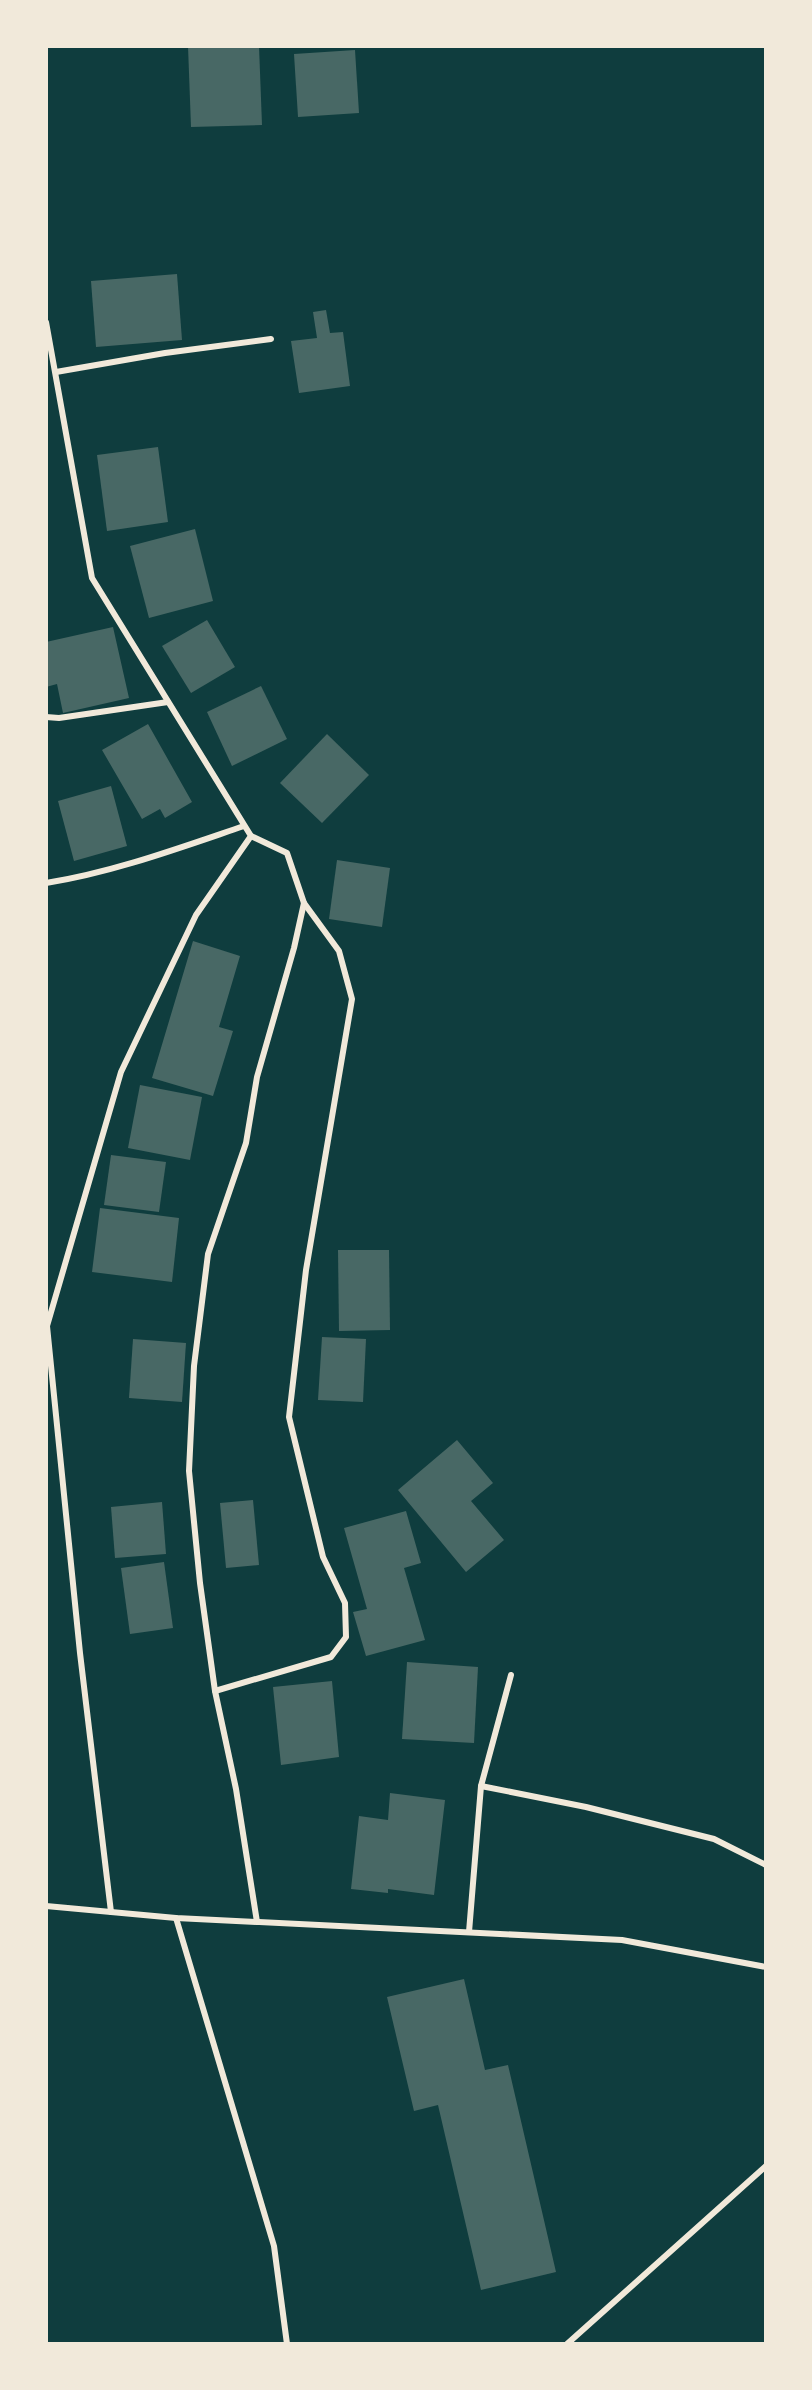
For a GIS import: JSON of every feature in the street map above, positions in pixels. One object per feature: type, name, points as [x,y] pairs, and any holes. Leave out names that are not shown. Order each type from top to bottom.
[{"type":"street","points":[[46,321],[92,578],[251,837],[287,853],[304,903],[339,951],[352,999],[306,1270],[289,1417],[323,1557],[345,1603],[345,1637],[331,1657],[215,1691]]},
{"type":"street","points":[[56,372],[165,353],[271,339]]},
{"type":"street","points":[[46,717],[59,718],[168,702]]},
{"type":"street","points":[[46,883],[79,878],[163,854],[244,826]]},
{"type":"street","points":[[111,1912],[80,1653],[47,1326],[121,1071],[196,915],[251,837]]},
{"type":"street","points":[[257,1922],[236,1789],[215,1691],[200,1583],[189,1471],[194,1366],[208,1254],[246,1143],[257,1077],[294,948],[304,903]]},
{"type":"street","points":[[469,1932],[481,1786],[511,1675]]},
{"type":"street","points":[[481,1786],[585,1807],[714,1839],[765,1865]]},
{"type":"street","points":[[46,1905],[176,1918],[622,1940],[765,1967]]},
{"type":"street","points":[[176,1918],[274,2246],[287,2343]]},
{"type":"street","points":[[567,2343],[765,2166]]},
{"type":"building","points":[[188,46],[259,46],[262,125],[191,127]]},
{"type":"building","points":[[355,50],[359,113],[298,117],[294,54]]},
{"type":"building","points":[[177,274],[182,340],[96,347],[91,281]]},
{"type":"building","points":[[326,310],[330,333],[343,332],[350,386],[299,393],[291,341],[317,338],[313,312]]},
{"type":"building","points":[[158,447],[168,522],[107,531],[97,455]]},
{"type":"building","points":[[195,529],[213,601],[149,618],[130,546]]},
{"type":"building","points":[[207,620],[235,667],[191,693],[162,646]]},
{"type":"building","points":[[113,627],[129,698],[63,713],[57,684],[46,687],[46,642]]},
{"type":"building","points":[[261,686],[287,739],[232,766],[207,712]]},
{"type":"building","points":[[148,724],[192,802],[165,818],[160,809],[142,819],[102,750]]},
{"type":"building","points":[[327,734],[369,775],[322,823],[280,783]]},
{"type":"building","points":[[111,786],[127,846],[74,861],[58,801]]},
{"type":"building","points":[[337,860],[390,868],[382,927],[329,919]]},
{"type":"building","points":[[193,941],[240,956],[219,1027],[233,1031],[213,1096],[152,1078]]},
{"type":"building","points":[[140,1085],[202,1097],[190,1160],[128,1148]]},
{"type":"building","points":[[111,1155],[166,1162],[159,1212],[104,1205]]},
{"type":"building","points":[[100,1208],[179,1218],[172,1282],[92,1272]]},
{"type":"building","points":[[338,1250],[389,1250],[390,1330],[339,1331]]},
{"type":"building","points":[[322,1337],[366,1339],[363,1402],[318,1400]]},
{"type":"building","points":[[133,1339],[186,1343],[182,1402],[129,1398]]},
{"type":"building","points":[[457,1440],[493,1483],[471,1501],[504,1540],[466,1572],[398,1490]]},
{"type":"building","points":[[253,1500],[259,1565],[226,1568],[220,1503]]},
{"type":"building","points":[[162,1502],[166,1554],[115,1558],[111,1507]]},
{"type":"building","points":[[406,1511],[421,1563],[404,1568],[425,1640],[366,1656],[353,1612],[367,1609],[344,1528]]},
{"type":"building","points":[[164,1562],[173,1628],[130,1634],[121,1568]]},
{"type":"building","points":[[407,1662],[478,1667],[474,1743],[402,1739]]},
{"type":"building","points":[[332,1681],[339,1757],[281,1765],[273,1687]]},
{"type":"building","points":[[390,1793],[445,1800],[434,1895],[388,1889],[388,1893],[351,1889],[359,1816],[388,1820]]},
{"type":"building","points":[[464,1979],[485,2070],[508,2065],[556,2272],[481,2290],[438,2105],[414,2111],[387,1997]]}]
